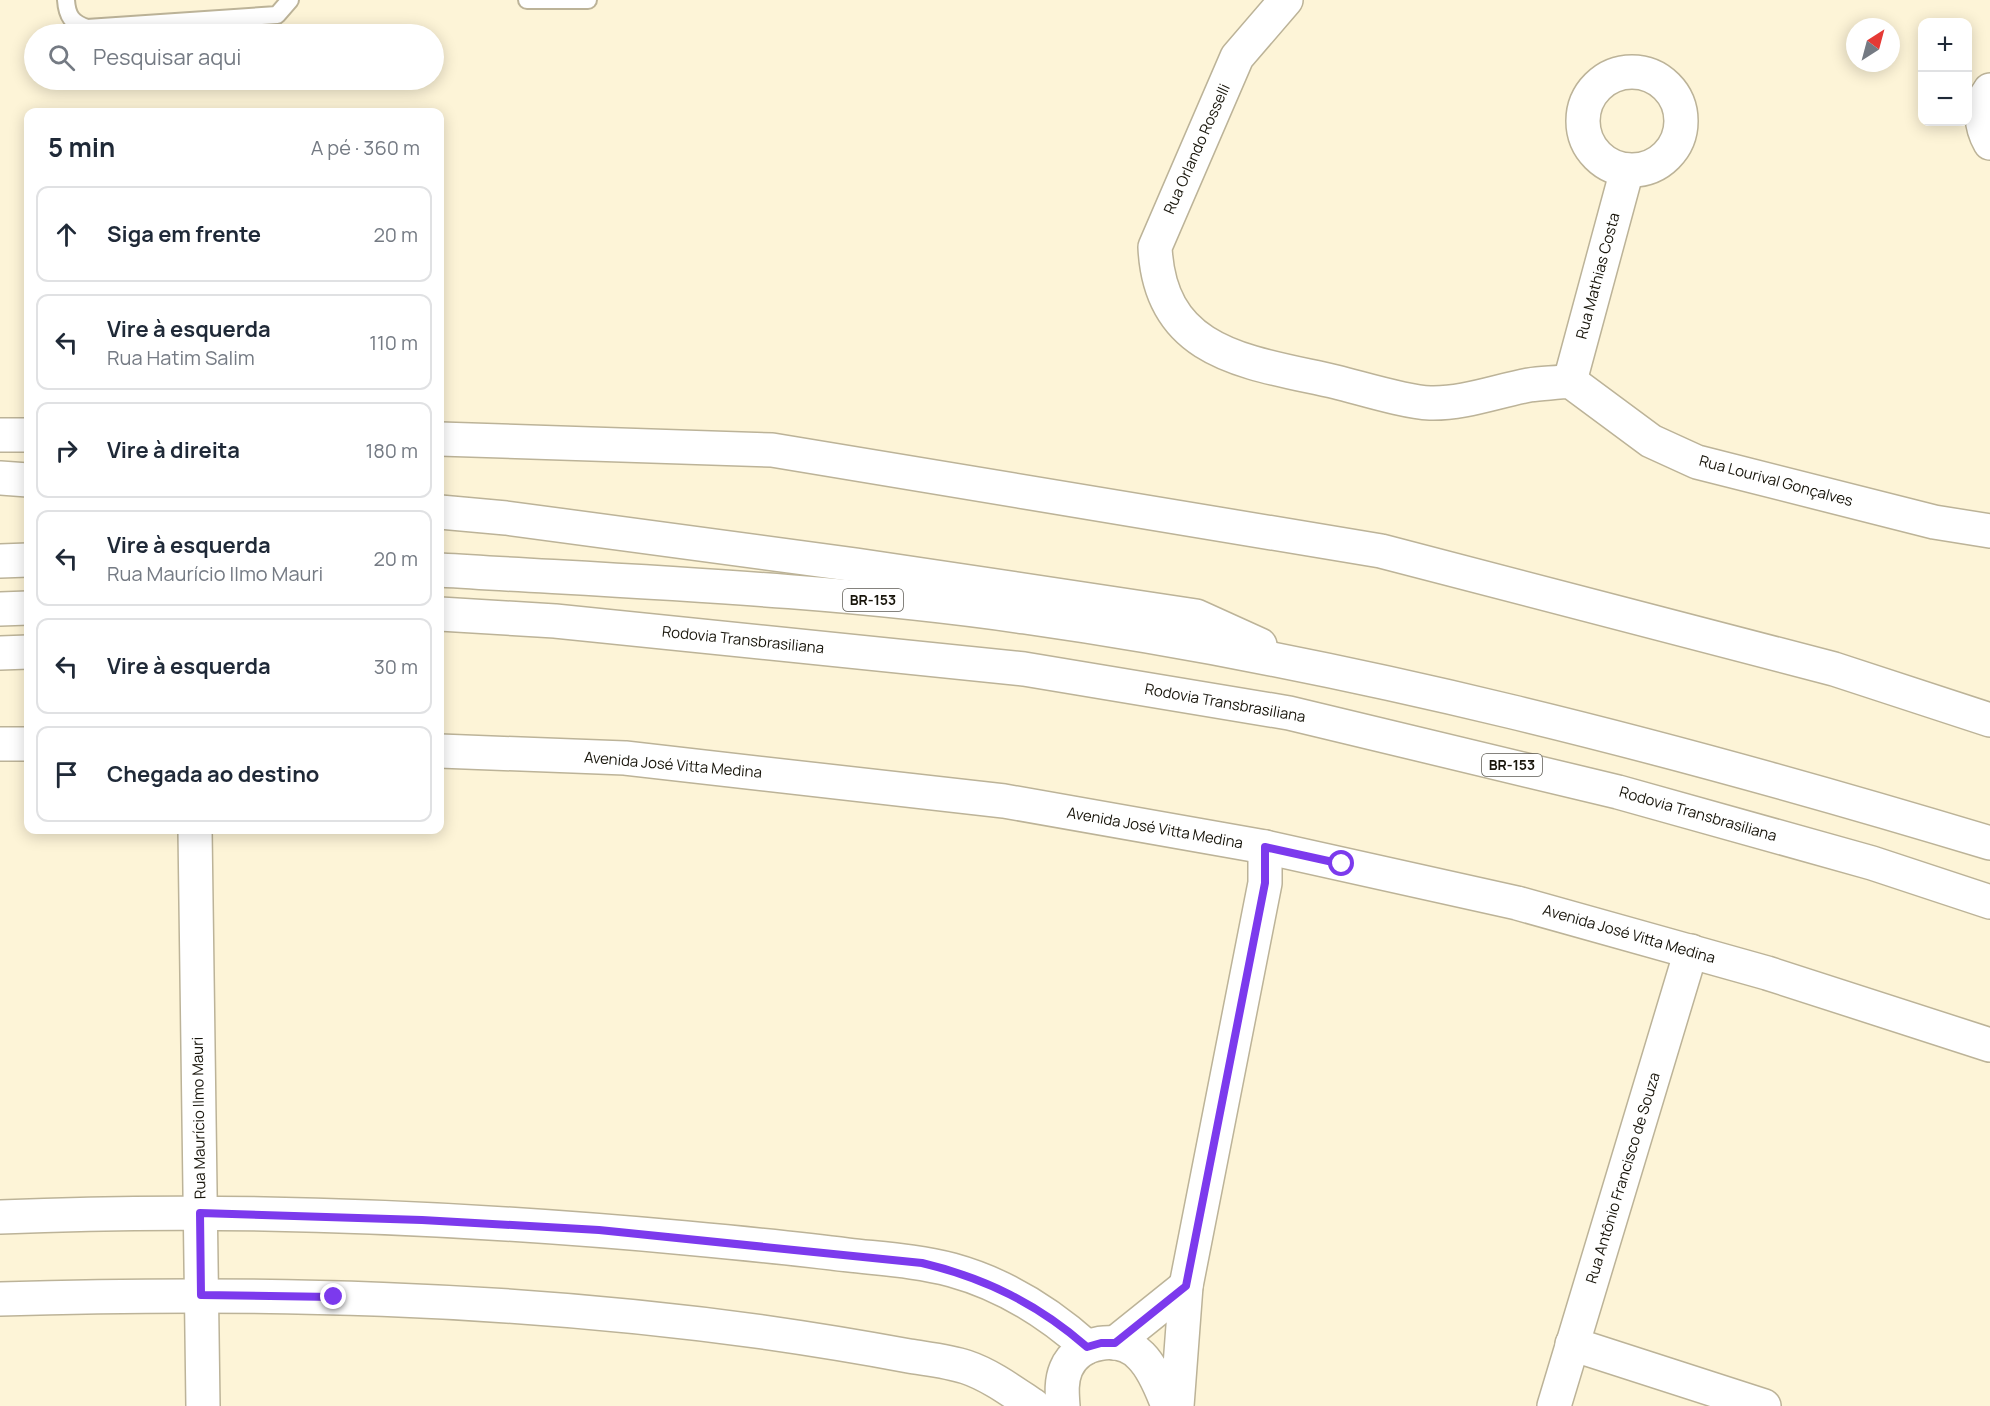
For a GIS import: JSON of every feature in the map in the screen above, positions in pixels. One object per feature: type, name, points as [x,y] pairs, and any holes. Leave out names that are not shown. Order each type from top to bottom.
[{"type":"main road","name":"Rua Orlando Rosselli","points":[[1286,0],[1237,57],[1155,247],[1156,276],[1173,313],[1203,343],[1245,361],[1429,403],[1531,385],[1570,381]]},
{"type":"main road","points":[[1990,90],[1982,111],[1983,127],[1990,144]]},
{"type":"main road","name":"Rua Mathias Costa","points":[[1570,381],[1627,170]]},
{"type":"main road","name":"Rua Lourival Gonçalves","points":[[1570,381],[1651,441],[1697,462],[1934,522],[1990,531]]},
{"type":"main road","points":[[0,435],[24,435]]},
{"type":"main road","points":[[444,439],[772,450],[1381,551],[1834,669],[1990,720]]},
{"type":"main road","points":[[0,478],[24,480]]},
{"type":"main road","points":[[444,512],[506,518],[844,564],[1196,616],[1302,665]]},
{"type":"main road","points":[[0,561],[24,560]]},
{"type":"main road","name":"BR-153","points":[[444,570],[764,588],[1024,617],[1302,665],[1560,725],[1849,800],[1990,843]]},
{"type":"main road","points":[[0,609],[24,608]]},
{"type":"main road","name":"Rodovia Transbrasiliana","points":[[444,614],[555,621],[1024,669],[1289,713],[1618,792],[1872,863],[1990,902]]},
{"type":"main road","points":[[0,653],[24,652]]},
{"type":"main road","points":[[0,744],[24,744]]},
{"type":"main road","name":"Avenida José Vitta Medina","points":[[444,751],[625,758],[1004,801],[1265,847],[1517,903],[1691,951],[1990,1045]]},
{"type":"main road","name":"Rua Maurício Ilmo Mauri","points":[[195,834],[203,1406]]},
{"type":"main road","points":[[1177,1406],[1186,1286],[1265,883],[1265,847]]},
{"type":"main road","name":"Rua Antônio Francisco de Souza","points":[[1554,1406],[1691,951]]},
{"type":"main road","points":[[0,1217],[200,1213],[367,1217],[599,1230],[922,1263],[964,1274],[1014,1294],[1066,1328],[1101,1345],[1129,1348],[1141,1356],[1168,1406]]},
{"type":"main road","points":[[1063,1406],[1062,1381],[1075,1355],[1101,1345],[1186,1286]]},
{"type":"main road","points":[[0,1299],[201,1295],[467,1303],[721,1326],[842,1343],[966,1367],[1003,1385],[1035,1406]]},
{"type":"main road","points":[[1572,1344],[1764,1406]]},
{"type":"lane","points":[[66,0],[67,13],[75,24]]},
{"type":"lane","points":[[145,24],[277,15],[290,0]]},
{"type":"lane","points":[[527,0],[588,0]]},
{"type":"route","points":[[334,1297],[201,1295],[200,1213],[467,1221],[599,1230],[922,1263],[954,1270],[1014,1294],[1066,1328],[1087,1347],[1101,1343],[1115,1343],[1186,1286],[1265,883],[1265,847],[1342,864]]}]
